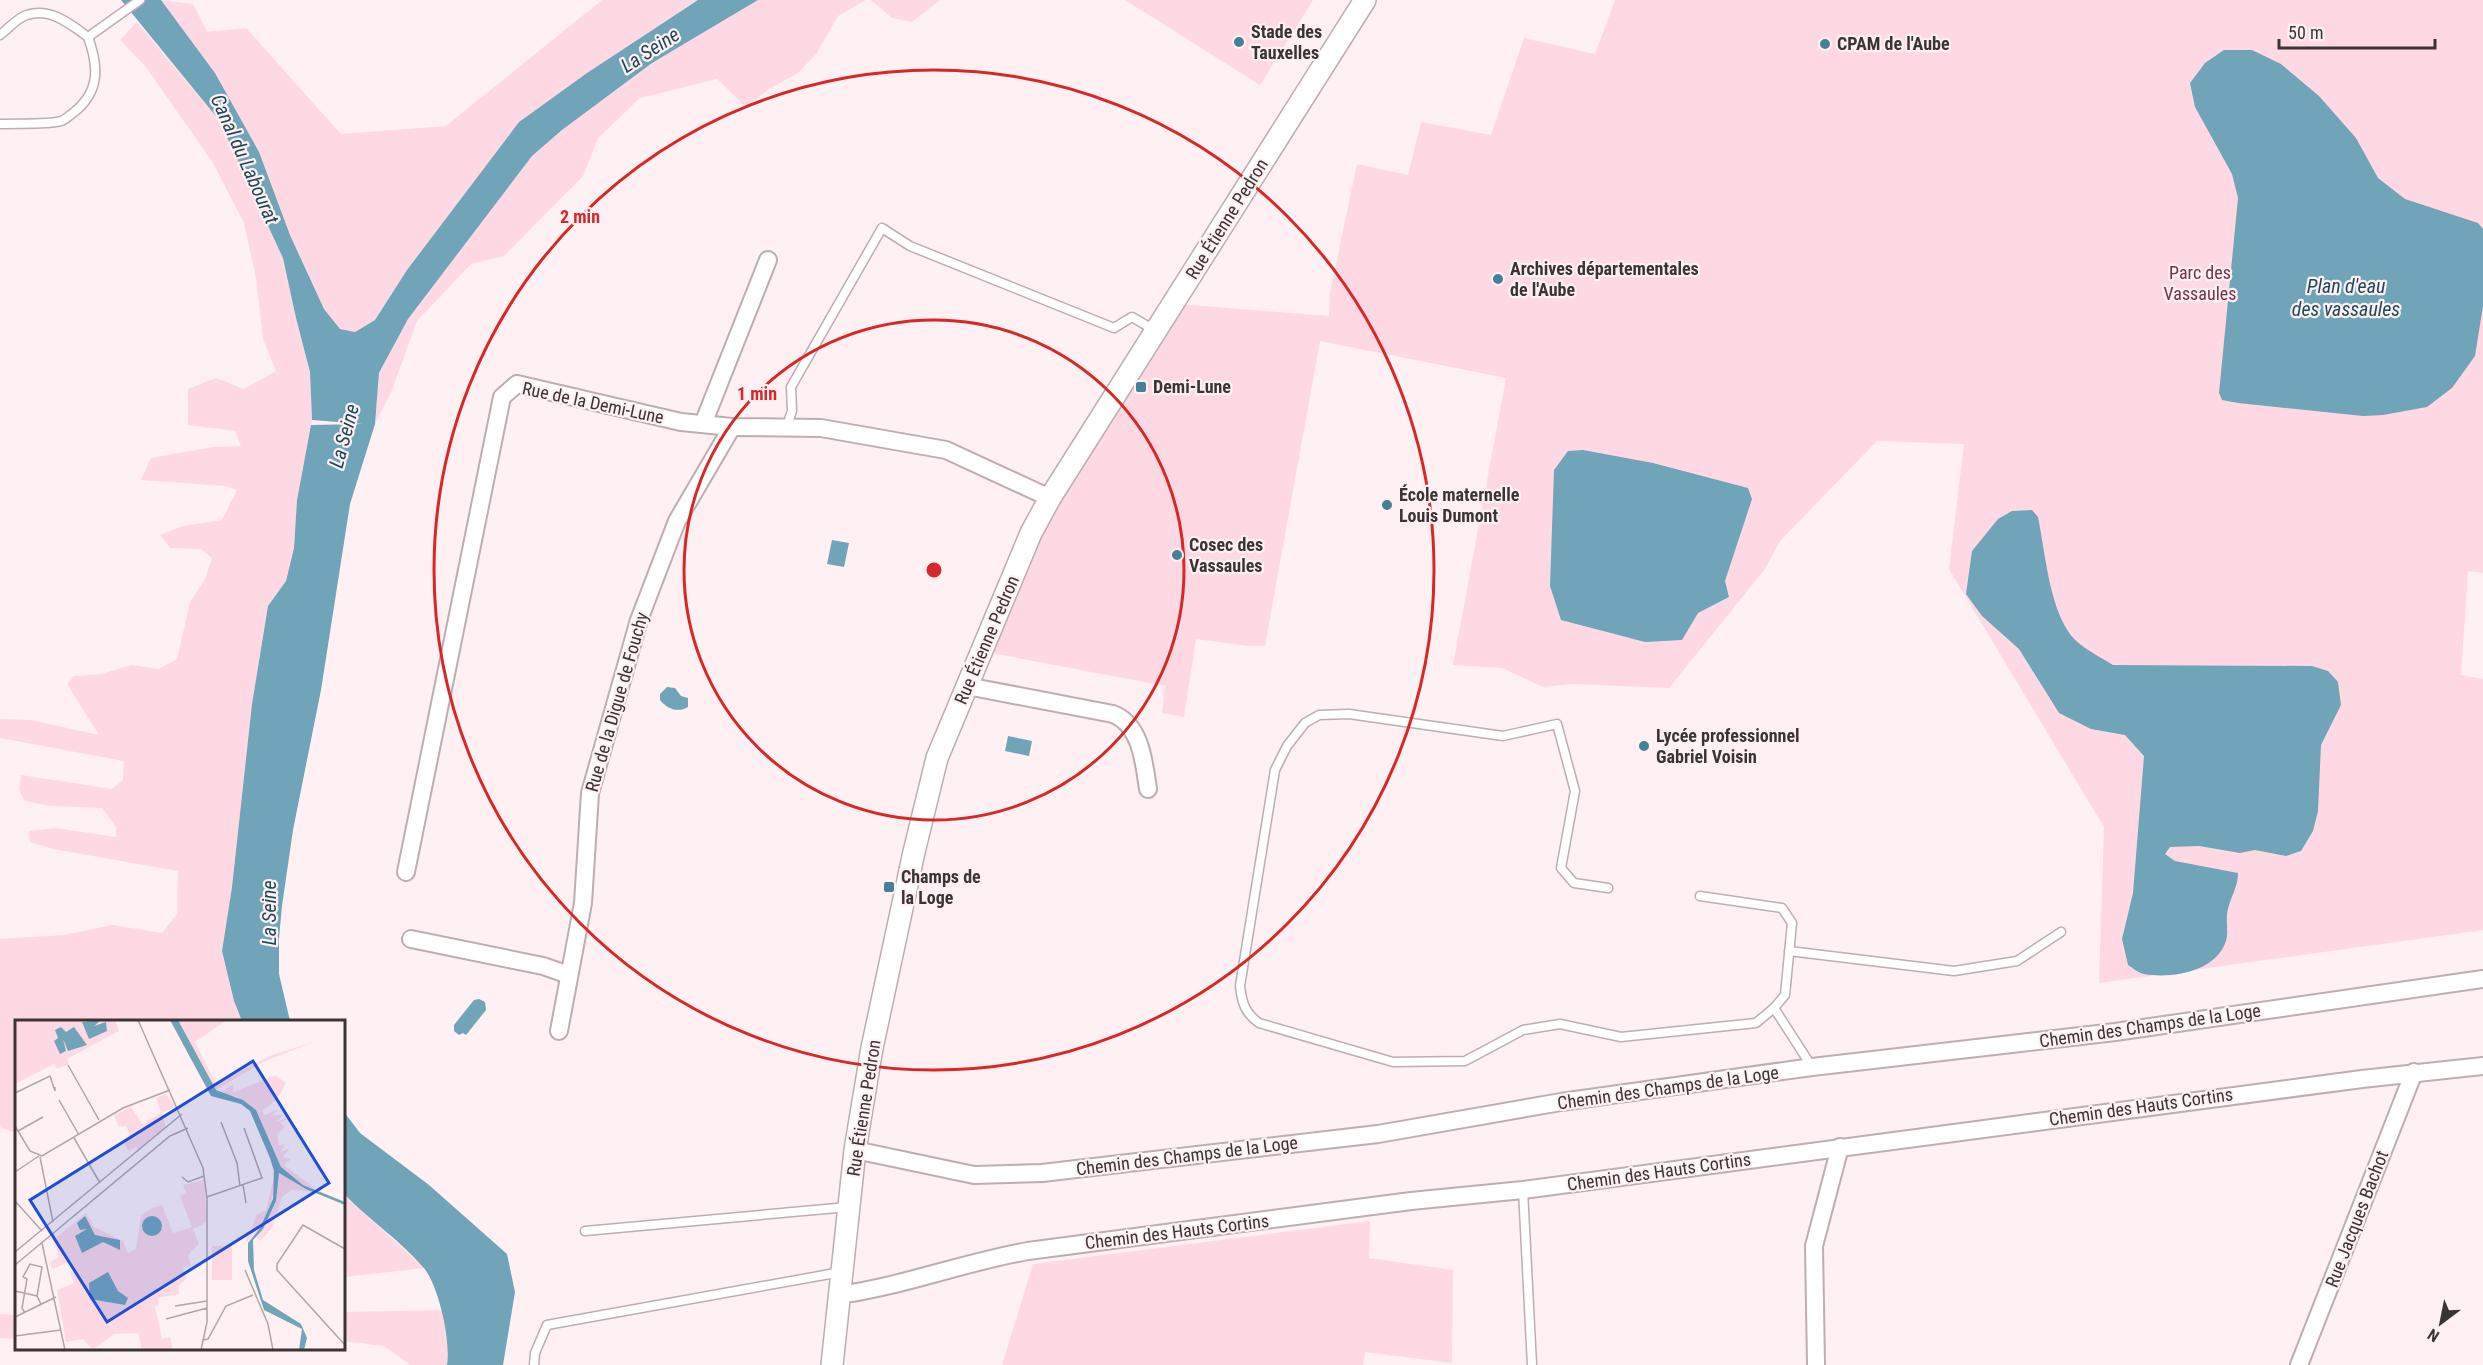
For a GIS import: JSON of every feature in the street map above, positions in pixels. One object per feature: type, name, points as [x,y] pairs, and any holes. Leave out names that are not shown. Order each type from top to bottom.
[{"type":"street","name":"Rue Étienne Pedron","points":[[832,1365],[855,1150],[873,1048],[914,852],[937,758],[1031,533],[1050,498],[1365,0]]},
{"type":"street","points":[[703,424],[768,260]]},
{"type":"street","name":"Rue de la Demi-Lune","points":[[406,872],[502,397],[517,384],[681,422],[732,428],[821,428],[946,450],[1050,498]]},
{"type":"street","name":"Rue de la Digue de Fouchy","points":[[559,1031],[583,903],[590,793],[639,620],[677,521],[732,428]]},
{"type":"street","points":[[967,686],[1124,718],[1143,755],[1148,789]]},
{"type":"street","points":[[411,939],[543,966],[569,975]]},
{"type":"street","name":"Chemin des Champs de la Loge","points":[[855,1150],[974,1176],[1042,1173],[1378,1134],[1561,1102],[1812,1067],[2115,1032],[2483,979]]},
{"type":"street","name":"Chemin des Hauts Cortins","points":[[839,1295],[867,1291],[989,1258],[1028,1251],[1410,1201],[1523,1190],[2414,1072],[2483,1066]]},
{"type":"street","name":"Rue Jacques Bachot","points":[[2299,1365],[2414,1072]]},
{"type":"street","points":[[1816,1365],[1814,1246],[1840,1147]]},
{"type":"lane","points":[[88,37],[140,0]]},
{"type":"lane","points":[[0,35],[27,15],[50,15],[67,21],[88,37],[96,58],[93,88],[83,105],[62,121],[0,124]]},
{"type":"lane","points":[[786,428],[792,411],[791,387],[882,228],[910,246],[1114,328],[1132,317],[1156,331]]},
{"type":"lane","points":[[1608,888],[1574,883],[1561,868],[1575,791],[1557,724],[1503,736],[1349,714],[1319,715],[1305,723],[1287,746],[1275,770],[1240,986],[1242,1001],[1249,1016],[1259,1023],[1393,1062],[1465,1061],[1523,1030],[1560,1024],[1622,1037],[1756,1023],[1774,1008],[1785,994],[1792,923],[1782,908],[1700,896]]},
{"type":"lane","points":[[1789,951],[1954,970],[2017,961],[2061,932]]},
{"type":"lane","points":[[1774,1008],[1812,1067]]},
{"type":"lane","points":[[1523,1190],[1532,1365]]},
{"type":"lane","points":[[585,1230],[848,1207]]},
{"type":"lane","points":[[534,1365],[535,1353],[548,1325],[841,1272]]},
{"type":"green space","points":[[161,0],[193,4],[207,32],[246,28],[341,134],[446,126],[602,0],[698,0],[587,73],[519,122],[407,270],[375,320],[355,332],[340,329],[324,309],[215,73]]},
{"type":"green space","points":[[758,0],[866,0],[838,16],[816,54],[798,73],[769,89],[746,107],[717,79],[640,98],[598,138],[583,176],[504,256],[471,264],[417,321],[392,390],[375,424],[379,374],[408,319],[532,156],[567,126],[652,63]]},
{"type":"green space","points":[[871,0],[940,0],[912,22],[892,18]]},
{"type":"green space","name":"Stade des Tauxelles","points":[[1125,0],[1313,0],[1260,85]]},
{"type":"green space","name":"Parc des Vassaules","points":[[1615,0],[2483,0],[2483,573],[2468,571],[2461,675],[2483,679],[2483,930],[2099,983],[2104,827],[1949,569],[1964,444],[1877,441],[1780,541],[1765,569],[1669,688],[1573,684],[1543,687],[1502,668],[1453,665],[1506,378],[1320,341],[1265,646],[1196,639],[1184,717],[1162,713],[1165,686],[991,653],[1066,476],[1177,304],[1329,316],[1330,293],[1357,164],[1408,175],[1421,122],[1491,135],[1524,38],[1595,54]]},
{"type":"green space","points":[[137,22],[219,120],[284,258],[310,372],[312,420],[297,500],[294,548],[286,581],[268,606],[252,704],[232,887],[222,951],[234,1001],[242,1020],[15,1020],[15,1133],[0,1127],[0,939],[64,935],[113,925],[162,933],[177,914],[178,871],[53,849],[30,842],[29,831],[56,828],[116,837],[116,827],[102,808],[50,806],[25,801],[19,790],[21,775],[112,789],[123,780],[124,761],[0,738],[0,719],[31,720],[99,735],[67,684],[74,676],[101,674],[132,665],[159,669],[177,659],[190,602],[205,579],[212,558],[201,549],[170,548],[160,535],[183,526],[222,520],[237,490],[225,486],[141,480],[151,458],[213,447],[241,446],[235,431],[188,425],[188,389],[216,378],[244,389],[276,371],[263,339],[256,278],[244,223],[213,163],[146,67],[120,40]]},
{"type":"green space","points":[[345,1195],[348,1199],[425,1268],[345,1277]]},
{"type":"green space","points":[[1370,1221],[1369,1258],[1453,1270],[1452,1363],[1365,1352],[1363,1365],[1002,1365],[1033,1264]]},
{"type":"green space","points":[[442,1310],[449,1353],[447,1365],[411,1365],[384,1346],[345,1341],[345,1312]]},
{"type":"green space","points":[[0,1314],[15,1315],[15,1339],[0,1338]]},
{"type":"water","points":[[121,0],[161,0],[215,73],[259,152],[290,235],[324,309],[340,329],[355,332],[375,320],[407,270],[519,122],[587,73],[698,0],[758,0],[652,63],[562,130],[532,156],[408,319],[379,373],[375,424],[350,504],[321,690],[293,830],[282,906],[279,974],[290,1020],[242,1020],[234,1001],[222,951],[232,887],[252,704],[268,606],[286,581],[294,548],[297,500],[311,425],[363,424],[312,420],[310,372],[283,258],[219,120]]},
{"type":"water","name":"Plan d'eau des vassaules","points":[[2224,50],[2252,50],[2281,64],[2319,96],[2356,138],[2378,178],[2405,199],[2478,223],[2483,229],[2483,306],[2475,356],[2452,388],[2427,407],[2363,416],[2222,400],[2219,393],[2238,198],[2232,174],[2195,107],[2190,83],[2205,63]]},
{"type":"water","points":[[1583,450],[1653,463],[1748,488],[1752,499],[1725,581],[1729,597],[1698,613],[1682,640],[1645,642],[1561,620],[1550,586],[1554,470],[1568,451]]},
{"type":"water","points":[[2032,510],[2038,517],[2048,576],[2056,606],[2068,631],[2077,641],[2113,665],[2312,666],[2328,671],[2338,682],[2341,705],[2321,745],[2318,811],[2313,831],[2301,851],[2286,856],[2255,850],[2240,853],[2199,846],[2170,847],[2165,854],[2175,861],[2238,873],[2227,913],[2226,941],[2221,952],[2213,960],[2191,971],[2167,975],[2140,973],[2128,965],[2122,939],[2133,893],[2144,756],[2125,735],[2091,729],[2059,713],[2019,649],[1982,616],[1966,594],[1972,551],[1998,519],[2012,511]]},
{"type":"water","points":[[832,540],[849,543],[844,567],[827,564]]},
{"type":"water","points":[[667,687],[675,688],[681,696],[688,698],[688,707],[677,710],[663,703],[660,700],[660,694]]},
{"type":"water","points":[[1008,736],[1032,741],[1029,756],[1005,751]]},
{"type":"water","points":[[479,999],[485,1002],[486,1010],[466,1035],[463,1033],[459,1035],[454,1031],[454,1025],[474,1000]]},
{"type":"water","points":[[345,1113],[360,1133],[429,1185],[507,1254],[515,1292],[503,1365],[447,1365],[447,1343],[442,1314],[429,1275],[405,1248],[345,1195]]},
{"type":"place","name":"Stade des Tauxelles","points":[[1239,42]]},
{"type":"place","name":"CPAM de l'Aube","points":[[1825,44]]},
{"type":"place","name":"Archives départementales de l'Aube","points":[[1498,279]]},
{"type":"place","name":"Demi-Lune","points":[[1141,387]]},
{"type":"place","name":"École maternelle Louis Dumont","points":[[1387,505]]},
{"type":"place","name":"Cosec des Vassaules","points":[[1177,555]]},
{"type":"place","name":"Lycée professionnel Gabriel Voisin","points":[[1644,746]]},
{"type":"place","name":"Champs de la Loge","points":[[889,887]]},
{"type":"water label","name":"La Seine","points":[[650,50]]},
{"type":"water label","name":"Canal du Labourat","points":[[245,159]]},
{"type":"water label","name":"La Seine","points":[[344,436]]},
{"type":"water label","name":"La Seine","points":[[269,913]]}]
